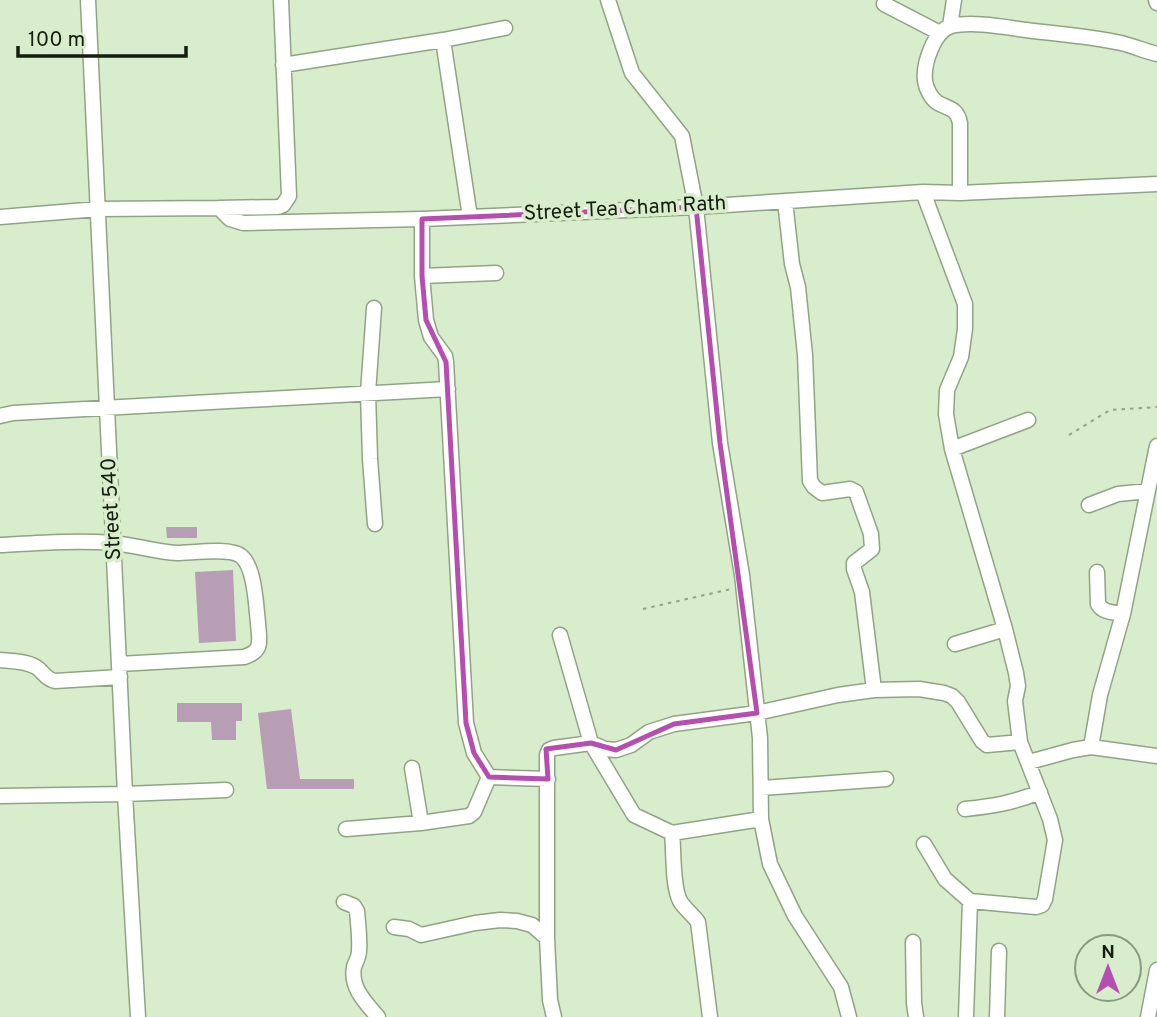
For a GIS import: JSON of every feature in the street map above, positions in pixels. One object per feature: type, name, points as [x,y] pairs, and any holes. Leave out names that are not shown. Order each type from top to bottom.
[{"type":"street","name":"Street 540","points":[[88,0],[138,1017]]},
{"type":"street","points":[[219,208],[278,207],[287,202],[289,196],[281,0]]},
{"type":"street","points":[[608,0],[632,73],[682,136],[696,207],[720,443],[744,587],[757,713],[761,819],[770,863],[795,916],[841,987],[849,1017]]},
{"type":"street","points":[[954,0],[945,30],[934,40],[925,69],[925,80],[937,103],[959,115],[960,193]]},
{"type":"street","points":[[884,4],[945,30],[986,24],[1121,43],[1157,54]]},
{"type":"street","points":[[283,65],[505,28]]},
{"type":"street","points":[[443,40],[470,217]]},
{"type":"street","name":"Street Tea Cham Rath","points":[[0,216],[98,209],[219,208],[230,219],[243,223],[422,219],[696,207],[923,192],[960,193],[1157,184]]},
{"type":"street","points":[[923,192],[965,304],[961,357],[947,390],[946,414],[953,450],[1005,629],[1018,686],[1015,701],[1020,742],[1051,819],[1055,840],[1045,900],[1042,905],[1036,907],[970,901],[945,879],[924,844]]},
{"type":"street","points":[[785,201],[792,264],[799,287],[805,355],[810,481],[822,492],[850,489],[856,492],[871,534],[872,549],[855,563],[854,569],[862,592],[874,690]]},
{"type":"street","points":[[422,219],[422,276],[426,320],[431,337],[445,356],[448,389],[466,723],[474,753],[489,776]]},
{"type":"street","points":[[422,276],[496,274]]},
{"type":"street","points":[[374,308],[368,393],[375,523]]},
{"type":"street","points":[[0,416],[13,413],[448,389]]},
{"type":"street","points":[[953,450],[1028,420]]},
{"type":"street","points":[[1091,747],[1100,695],[1123,614],[1157,446]]},
{"type":"street","points":[[1089,505],[1118,494],[1148,491]]},
{"type":"street","points":[[0,545],[114,543],[175,553],[231,552],[240,555],[248,565],[253,585],[259,639],[257,652],[244,657],[55,681],[48,680],[36,666],[0,660]]},
{"type":"street","points":[[1097,572],[1100,608],[1123,614]]},
{"type":"street","points":[[955,645],[1005,629]]},
{"type":"street","points":[[560,635],[591,743],[635,814],[673,832],[761,819]]},
{"type":"street","points":[[554,1017],[550,1000],[547,938],[549,750],[591,743],[616,750],[631,745],[649,732],[674,724],[757,713],[838,695],[874,690],[919,689],[944,693],[958,702],[987,745],[1020,742]]},
{"type":"street","points":[[1029,762],[1091,747],[1157,756]]},
{"type":"street","points":[[412,768],[421,823]]},
{"type":"street","points":[[489,776],[548,779]]},
{"type":"street","points":[[346,829],[469,816],[474,812],[489,776]]},
{"type":"street","points":[[761,788],[886,779]]},
{"type":"street","points":[[0,796],[226,790]]},
{"type":"street","points":[[965,809],[1014,803],[1040,792]]},
{"type":"street","points":[[673,832],[676,890],[680,903],[698,922],[710,1017]]},
{"type":"street","points":[[967,1017],[970,901]]},
{"type":"street","points":[[344,902],[355,906],[357,911],[359,952],[354,975],[360,998],[377,1017]]},
{"type":"street","points":[[394,928],[409,929],[421,934],[475,923],[517,921],[533,925],[547,938]]},
{"type":"street","points":[[913,942],[916,1017]]},
{"type":"street","points":[[996,1017],[999,951]]},
{"type":"street","points":[[1148,1017],[1157,970]]},
{"type":"path","points":[[1069,435],[1110,410],[1157,407]]},
{"type":"path","points":[[643,609],[744,587]]},
{"type":"highlighted area","points":[[696,207],[720,443],[757,713],[674,724],[616,750],[591,743],[546,749],[548,779],[489,777],[474,753],[466,723],[446,362],[426,320],[422,276],[422,219]]},
{"type":"building","points":[[166,527],[197,527],[197,538],[167,538]]},
{"type":"building","points":[[233,570],[236,641],[199,643],[195,572]]},
{"type":"building","points":[[177,703],[242,703],[242,721],[236,721],[236,740],[212,740],[211,722],[177,722]]},
{"type":"building","points":[[291,709],[300,779],[354,779],[354,789],[267,789],[258,713]]}]
